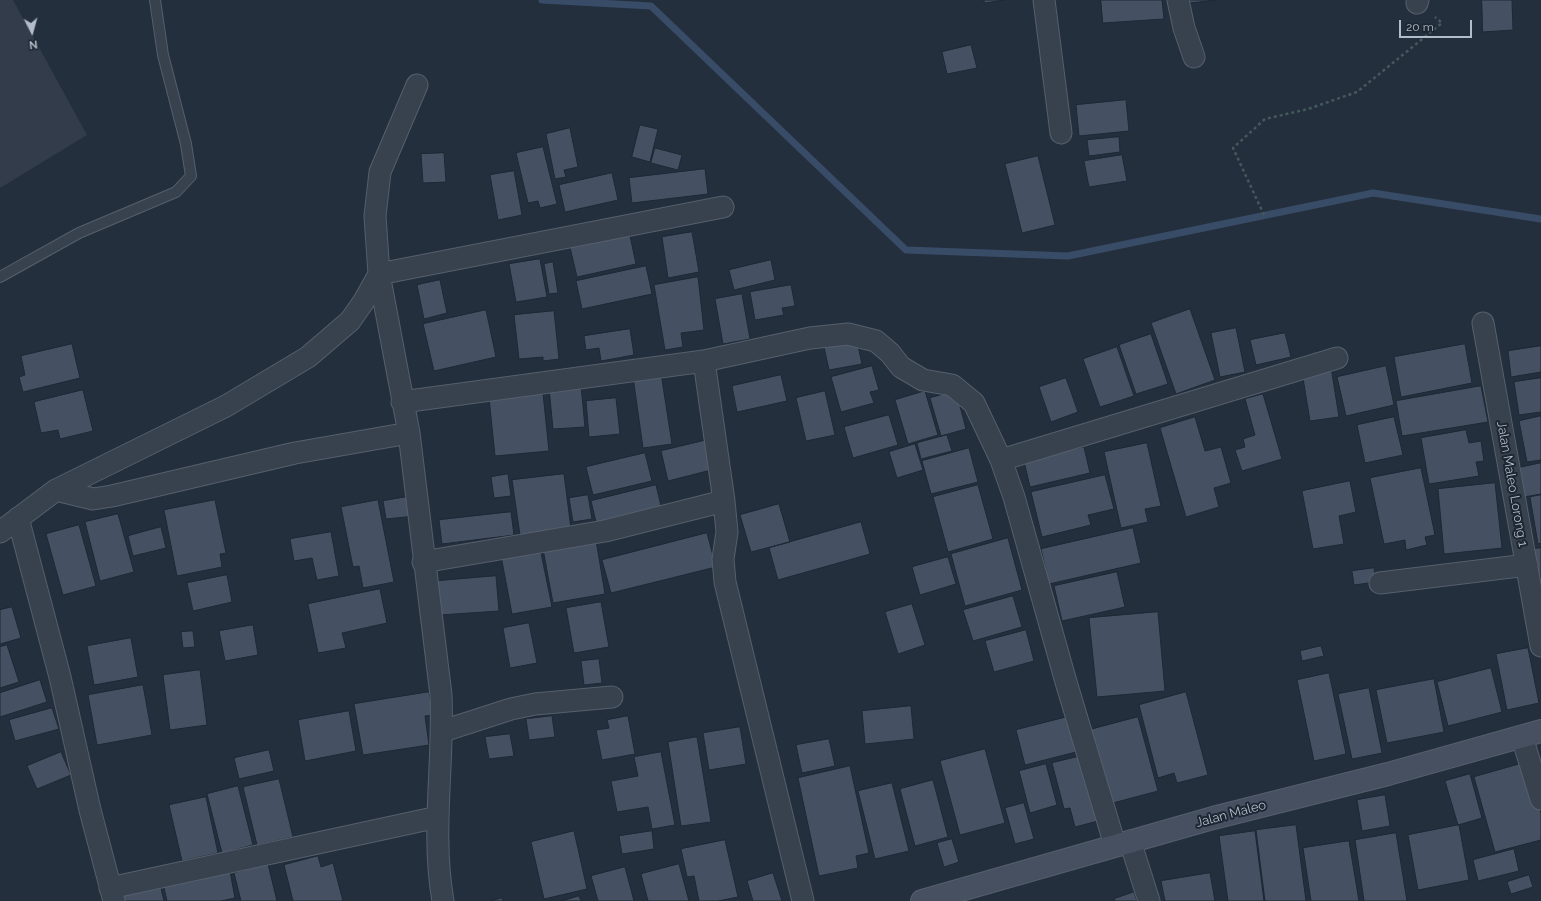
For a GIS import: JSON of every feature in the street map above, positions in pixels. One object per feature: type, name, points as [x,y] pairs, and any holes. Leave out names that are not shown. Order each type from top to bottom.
[{"type":"street","points":[[1044,0],[1061,133]]},
{"type":"street","points":[[1178,0],[1184,28],[1194,58]]},
{"type":"street","points":[[417,85],[380,172],[375,216],[379,274],[409,433],[441,695],[443,731],[438,817],[440,884],[443,901]]},
{"type":"street","points":[[0,532],[56,490],[226,406],[308,357],[350,321],[364,301],[379,274],[723,207]]},
{"type":"street","name":"Jalan Maleo Lorong 1","points":[[1483,323],[1541,646]]},
{"type":"street","points":[[402,402],[704,361],[830,334],[848,334],[876,341],[910,374],[922,380],[952,385],[974,403],[1002,460],[1014,497],[1066,682],[1123,843],[1149,901]]},
{"type":"street","points":[[1002,460],[1337,358]]},
{"type":"street","points":[[704,361],[727,532],[723,559],[725,582],[803,901]]},
{"type":"street","points":[[56,490],[94,499],[295,453],[409,433]]},
{"type":"street","points":[[424,562],[605,531],[724,501]]},
{"type":"street","points":[[18,518],[60,677],[90,810],[112,894],[438,817]]},
{"type":"street","points":[[1380,583],[1527,565]]},
{"type":"street","points":[[443,731],[512,709],[535,704],[612,697]]},
{"type":"street","points":[[1532,734],[1541,799]]},
{"type":"street","name":"Jalan Maleo","points":[[922,901],[1123,843],[1532,734]]},
{"type":"lane","points":[[0,277],[79,233],[176,192],[191,176],[186,144],[164,55],[155,0]]},
{"type":"path","points":[[1264,215],[1233,148],[1265,119],[1308,110],[1357,92],[1442,23],[1418,1]]},
{"type":"shaded area","points":[[0,0],[13,0],[87,135],[0,188]]},
{"type":"building","points":[[984,0],[1005,0],[985,3]]},
{"type":"building","points":[[1101,0],[1162,0],[1164,19],[1103,23]]},
{"type":"building","points":[[1190,0],[1217,0],[1190,3]]},
{"type":"building","points":[[1482,0],[1512,0],[1513,30],[1483,32]]},
{"type":"building","points":[[971,45],[977,68],[947,74],[942,52]]},
{"type":"building","points":[[1126,100],[1129,131],[1079,136],[1076,105]]},
{"type":"building","points":[[640,125],[658,129],[650,162],[632,157]]},
{"type":"building","points":[[570,128],[578,167],[564,170],[566,177],[555,179],[546,134]]},
{"type":"building","points":[[1119,137],[1120,152],[1089,156],[1087,140]]},
{"type":"building","points":[[543,147],[557,204],[540,208],[538,201],[528,203],[516,153]]},
{"type":"building","points":[[655,148],[682,155],[678,170],[651,163]]},
{"type":"building","points":[[444,153],[446,182],[423,183],[421,154]]},
{"type":"building","points":[[1122,155],[1127,181],[1089,187],[1084,161]]},
{"type":"building","points":[[1038,156],[1055,225],[1022,233],[1005,164]]},
{"type":"building","points":[[705,169],[708,194],[632,203],[629,178]]},
{"type":"building","points":[[514,171],[522,215],[498,220],[490,175]]},
{"type":"building","points":[[612,173],[618,200],[565,212],[559,185]]},
{"type":"building","points":[[629,231],[636,264],[577,277],[569,243]]},
{"type":"building","points":[[692,232],[699,272],[668,278],[662,237]]},
{"type":"building","points":[[540,259],[547,297],[516,302],[509,264]]},
{"type":"building","points":[[771,260],[775,280],[734,290],[729,270]]},
{"type":"building","points":[[553,262],[558,293],[549,294],[544,264]]},
{"type":"building","points":[[646,266],[652,294],[582,309],[576,281]]},
{"type":"building","points":[[698,277],[704,330],[681,333],[683,347],[665,350],[654,285]]},
{"type":"building","points":[[440,280],[447,313],[424,319],[417,285]]},
{"type":"building","points":[[791,285],[795,306],[782,308],[784,315],[755,320],[750,292]]},
{"type":"building","points":[[742,294],[750,339],[723,344],[715,299]]},
{"type":"building","points":[[1190,309],[1215,380],[1176,394],[1151,323]]},
{"type":"building","points":[[486,310],[496,357],[434,371],[423,324]]},
{"type":"building","points":[[554,311],[559,359],[543,361],[543,357],[519,359],[514,315]]},
{"type":"building","points":[[1236,328],[1245,372],[1220,377],[1211,333]]},
{"type":"building","points":[[630,329],[634,355],[601,361],[599,348],[586,350],[584,336]]},
{"type":"building","points":[[1285,333],[1291,357],[1256,365],[1250,340]]},
{"type":"building","points":[[1151,334],[1168,384],[1136,394],[1119,345]]},
{"type":"building","points":[[857,341],[862,364],[829,370],[824,347]]},
{"type":"building","points":[[72,344],[80,378],[23,392],[19,377],[25,375],[21,356]]},
{"type":"building","points":[[1465,344],[1472,383],[1401,397],[1394,357]]},
{"type":"building","points":[[1541,346],[1541,372],[1511,377],[1508,351]]},
{"type":"building","points":[[1117,347],[1134,396],[1100,407],[1083,359]]},
{"type":"building","points":[[872,366],[879,390],[870,392],[874,403],[841,412],[831,377]]},
{"type":"building","points":[[1386,366],[1394,405],[1346,416],[1337,377]]},
{"type":"building","points":[[1331,367],[1339,417],[1310,421],[1302,372]]},
{"type":"building","points":[[661,373],[672,444],[643,448],[633,377]]},
{"type":"building","points":[[781,375],[787,401],[737,412],[732,386]]},
{"type":"building","points":[[1066,378],[1078,412],[1051,422],[1039,387]]},
{"type":"building","points":[[1541,378],[1541,412],[1519,415],[1514,382]]},
{"type":"building","points":[[581,385],[585,427],[553,429],[549,388]]},
{"type":"building","points":[[1481,386],[1488,422],[1402,436],[1396,401]]},
{"type":"building","points":[[83,390],[93,431],[60,439],[58,430],[41,433],[34,402]]},
{"type":"building","points":[[825,391],[835,435],[806,441],[796,398]]},
{"type":"building","points":[[925,391],[938,435],[908,444],[895,400]]},
{"type":"building","points":[[956,391],[966,429],[941,436],[930,398]]},
{"type":"building","points":[[543,393],[549,451],[495,456],[489,398]]},
{"type":"building","points":[[1263,394],[1282,459],[1242,471],[1235,450],[1245,447],[1243,439],[1255,435],[1245,399]]},
{"type":"building","points":[[616,398],[620,434],[589,437],[586,401]]},
{"type":"building","points":[[889,415],[898,445],[853,458],[844,427]]},
{"type":"building","points":[[1541,416],[1541,460],[1527,462],[1519,421]]},
{"type":"building","points":[[1195,417],[1205,451],[1221,447],[1231,483],[1214,488],[1219,507],[1186,517],[1160,428]]},
{"type":"building","points":[[1394,417],[1403,455],[1365,463],[1357,425]]},
{"type":"building","points":[[1466,430],[1469,443],[1481,441],[1484,461],[1476,462],[1479,476],[1429,484],[1421,438]]},
{"type":"building","points":[[947,435],[952,451],[921,459],[917,443]]},
{"type":"building","points":[[707,440],[715,469],[668,481],[661,451]]},
{"type":"building","points":[[1147,443],[1161,506],[1145,509],[1148,522],[1121,528],[1104,452]]},
{"type":"building","points":[[915,444],[923,470],[897,478],[889,452]]},
{"type":"building","points":[[1084,447],[1090,473],[1030,487],[1024,461]]},
{"type":"building","points":[[969,448],[978,482],[931,494],[922,461]]},
{"type":"building","points":[[645,453],[652,481],[593,495],[586,467]]},
{"type":"building","points":[[1541,463],[1541,494],[1524,497],[1518,468]]},
{"type":"building","points":[[1421,468],[1435,535],[1425,537],[1427,545],[1406,550],[1405,540],[1384,544],[1370,478]]},
{"type":"building","points":[[508,474],[511,496],[494,498],[491,477]]},
{"type":"building","points":[[564,474],[571,529],[520,535],[512,480]]},
{"type":"building","points":[[1105,475],[1114,509],[1088,515],[1091,525],[1042,537],[1031,492]]},
{"type":"building","points":[[1350,481],[1356,512],[1339,516],[1344,544],[1313,549],[1302,491]]},
{"type":"building","points":[[1495,483],[1502,548],[1444,554],[1438,489]]},
{"type":"building","points":[[656,485],[662,510],[597,526],[591,501]]},
{"type":"building","points":[[978,485],[993,539],[948,552],[933,497]]},
{"type":"building","points":[[588,495],[592,519],[573,522],[569,498]]},
{"type":"building","points":[[1541,495],[1541,543],[1538,544],[1530,497]]},
{"type":"building","points":[[412,496],[415,516],[386,519],[383,501]]},
{"type":"building","points":[[215,500],[226,553],[220,554],[222,567],[177,576],[164,510]]},
{"type":"building","points":[[378,500],[394,582],[363,588],[359,566],[353,567],[341,507]]},
{"type":"building","points":[[779,504],[790,542],[751,552],[740,515]]},
{"type":"building","points":[[511,512],[514,535],[442,544],[439,520]]},
{"type":"building","points":[[118,514],[134,572],[100,581],[85,522]]},
{"type":"building","points":[[861,522],[870,554],[778,580],[769,548]]},
{"type":"building","points":[[79,525],[96,586],[63,595],[46,534]]},
{"type":"building","points":[[161,527],[166,548],[133,556],[128,536]]},
{"type":"building","points":[[1133,528],[1141,563],[1049,584],[1041,549]]},
{"type":"building","points":[[331,532],[339,576],[317,580],[312,558],[294,561],[290,539]]},
{"type":"building","points":[[707,533],[716,567],[611,593],[602,560]]},
{"type":"building","points":[[1008,538],[1022,590],[965,606],[951,554]]},
{"type":"building","points":[[596,540],[605,594],[553,603],[543,549]]},
{"type":"building","points":[[540,548],[552,607],[512,614],[501,556]]},
{"type":"building","points":[[1541,548],[1541,598],[1531,549]]},
{"type":"building","points":[[948,557],[956,584],[920,595],[912,567]]},
{"type":"building","points":[[1374,568],[1376,582],[1354,585],[1352,571]]},
{"type":"building","points":[[1117,572],[1125,607],[1062,621],[1054,586]]},
{"type":"building","points":[[227,575],[232,602],[193,611],[187,583]]},
{"type":"building","points":[[496,576],[499,611],[440,615],[437,581]]},
{"type":"building","points":[[380,589],[387,623],[342,633],[346,648],[318,653],[308,604]]},
{"type":"building","points":[[1013,596],[1022,627],[973,641],[963,610]]},
{"type":"building","points":[[601,602],[609,647],[574,653],[566,608]]},
{"type":"building","points":[[912,604],[925,645],[898,654],[885,612]]},
{"type":"building","points":[[12,607],[21,638],[0,644],[0,610]]},
{"type":"building","points":[[1158,612],[1165,691],[1097,697],[1089,618]]},
{"type":"building","points":[[529,623],[537,663],[510,668],[503,628]]},
{"type":"building","points":[[253,625],[258,655],[225,661],[219,631]]},
{"type":"building","points":[[1026,630],[1034,661],[994,672],[985,641]]},
{"type":"building","points":[[193,631],[195,647],[183,648],[181,632]]},
{"type":"building","points":[[131,638],[138,677],[94,685],[87,646]]},
{"type":"building","points":[[7,645],[19,682],[0,688],[0,647]]},
{"type":"building","points":[[1321,646],[1324,656],[1302,661],[1300,651]]},
{"type":"building","points":[[1528,648],[1539,703],[1507,710],[1496,654]]},
{"type":"building","points":[[599,659],[602,683],[584,685],[581,661]]},
{"type":"building","points":[[1491,668],[1502,712],[1448,726],[1437,682]]},
{"type":"building","points":[[200,670],[207,725],[170,730],[163,675]]},
{"type":"building","points":[[1329,673],[1346,754],[1314,761],[1297,680]]},
{"type":"building","points":[[1434,679],[1444,732],[1387,743],[1376,690]]},
{"type":"building","points":[[40,680],[47,702],[0,717],[0,693]]},
{"type":"building","points":[[143,685],[152,735],[97,745],[88,695]]},
{"type":"building","points":[[1369,688],[1382,753],[1352,759],[1338,694]]},
{"type":"building","points":[[429,692],[433,715],[425,716],[429,745],[363,755],[354,704]]},
{"type":"building","points":[[1186,692],[1208,775],[1177,783],[1174,773],[1158,778],[1139,705]]},
{"type":"building","points":[[911,706],[914,739],[865,744],[862,711]]},
{"type":"building","points":[[52,708],[59,729],[15,741],[9,720]]},
{"type":"building","points":[[349,711],[356,751],[305,761],[298,720]]},
{"type":"building","points":[[552,716],[555,737],[529,740],[526,719]]},
{"type":"building","points":[[628,716],[635,754],[602,760],[596,730],[609,728],[607,720]]},
{"type":"building","points":[[1067,717],[1076,752],[1025,765],[1016,730]]},
{"type":"building","points":[[1138,717],[1158,791],[1109,804],[1089,730]]},
{"type":"building","points":[[740,727],[746,764],[709,770],[703,733]]},
{"type":"building","points":[[510,734],[514,756],[489,759],[485,737]]},
{"type":"building","points":[[697,737],[711,822],[681,826],[668,742]]},
{"type":"building","points":[[829,739],[835,766],[802,773],[796,745]]},
{"type":"building","points":[[985,749],[1005,823],[960,835],[940,761]]},
{"type":"building","points":[[269,750],[274,771],[239,779],[234,758]]},
{"type":"building","points":[[61,752],[71,775],[37,789],[27,766]]},
{"type":"building","points":[[661,752],[675,825],[652,829],[648,807],[617,812],[611,781],[638,776],[634,757]]},
{"type":"building","points":[[1081,756],[1098,821],[1075,827],[1070,808],[1064,809],[1052,763]]},
{"type":"building","points":[[1527,762],[1541,813],[1541,840],[1495,852],[1474,777]]},
{"type":"building","points":[[1046,764],[1057,805],[1030,813],[1019,771]]},
{"type":"building","points":[[850,766],[869,853],[856,856],[858,868],[819,876],[798,778]]},
{"type":"building","points":[[1470,774],[1482,818],[1458,825],[1445,781]]},
{"type":"building","points":[[279,779],[293,837],[257,845],[243,787]]},
{"type":"building","points":[[933,780],[948,837],[915,846],[900,789]]},
{"type":"building","points":[[892,783],[909,851],[875,859],[858,791]]},
{"type":"building","points":[[238,786],[253,845],[222,853],[207,794]]},
{"type":"building","points":[[1385,795],[1390,826],[1362,831],[1357,800]]},
{"type":"building","points":[[206,797],[218,853],[182,861],[169,805]]},
{"type":"building","points":[[1024,803],[1034,839],[1015,844],[1005,808]]},
{"type":"building","points":[[1296,825],[1306,901],[1265,901],[1256,830]]},
{"type":"building","points":[[1459,825],[1469,880],[1418,890],[1408,835]]},
{"type":"building","points":[[574,831],[587,889],[544,899],[531,842]]},
{"type":"building","points":[[652,831],[654,849],[622,854],[619,836]]},
{"type":"building","points":[[1255,831],[1264,901],[1228,901],[1219,836]]},
{"type":"building","points":[[1396,833],[1407,901],[1364,901],[1355,840]]},
{"type":"building","points":[[952,839],[959,862],[944,867],[937,843]]},
{"type":"building","points":[[725,840],[738,897],[718,901],[699,901],[694,876],[687,877],[681,849]]},
{"type":"building","points":[[1349,841],[1359,901],[1311,901],[1303,848]]},
{"type":"building","points":[[1514,849],[1519,871],[1478,881],[1473,860]]},
{"type":"building","points":[[318,856],[321,867],[333,863],[343,901],[293,901],[284,865]]},
{"type":"building","points":[[268,864],[277,901],[241,901],[234,873]]},
{"type":"building","points":[[679,864],[689,901],[648,901],[641,874]]},
{"type":"building","points":[[229,866],[235,898],[221,901],[167,901],[162,879]]},
{"type":"building","points":[[625,867],[634,901],[598,901],[591,876]]},
{"type":"building","points":[[773,873],[782,901],[753,901],[747,881]]},
{"type":"building","points":[[1210,873],[1215,901],[1165,901],[1161,881]]},
{"type":"building","points":[[1529,875],[1533,887],[1511,894],[1507,882]]},
{"type":"building","points":[[159,880],[164,901],[122,901],[119,889]]},
{"type":"building","points":[[1134,892],[1137,901],[1115,901],[1114,899]]},
{"type":"building","points":[[579,896],[581,901],[562,901]]},
{"type":"building","points":[[502,898],[503,901],[491,901]]},
{"type":"waterway","points":[[542,0],[651,6],[906,250],[1068,256],[1373,193],[1541,219]]}]
